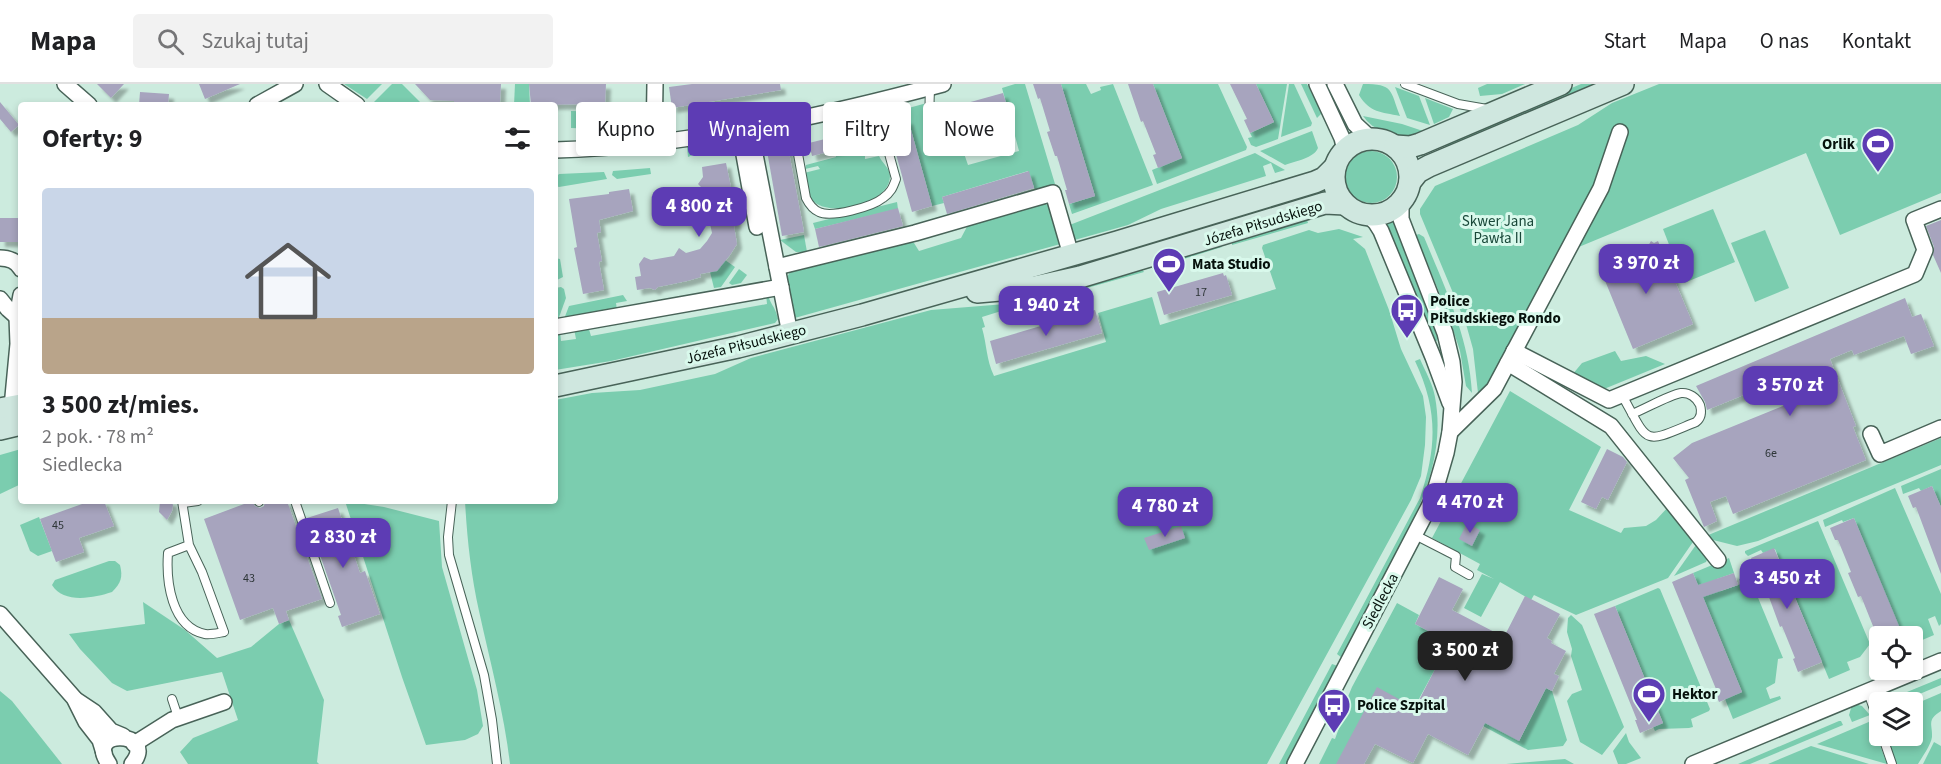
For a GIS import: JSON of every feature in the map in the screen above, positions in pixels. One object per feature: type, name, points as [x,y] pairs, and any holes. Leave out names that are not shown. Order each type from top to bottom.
[{"type":"street","points":[[65,84],[86,102]]},
{"type":"street","points":[[262,102],[295,84]]},
{"type":"street","points":[[327,84],[353,102]]},
{"type":"street","points":[[655,84],[655,102]]},
{"type":"street","points":[[1317,84],[1342,138],[1335,187],[1345,204],[1366,214],[1383,213],[1401,202],[1410,182],[1418,172],[1429,166],[1623,84]]},
{"type":"street","points":[[1335,84],[1355,124],[1370,138]]},
{"type":"street","points":[[1395,146],[1410,147],[1419,144],[1561,84]]},
{"type":"street","points":[[875,102],[936,86]]},
{"type":"street","points":[[1450,432],[1489,396],[1600,188],[1620,132]]},
{"type":"street","points":[[1340,158],[1359,141],[1370,138],[1385,140],[1395,146],[1407,162],[1410,182]]},
{"type":"street","points":[[558,150],[576,148]]},
{"type":"street","points":[[744,156],[757,227]]},
{"type":"street","points":[[755,156],[790,334]]},
{"type":"street","name":"Józefa Piłsudskiego","points":[[558,385],[790,334],[934,295],[1315,182],[1324,178],[1340,158]]},
{"type":"street","points":[[777,267],[915,233],[1053,194],[1071,255]]},
{"type":"street","name":"Siedlecka","points":[[1295,764],[1432,501],[1440,480],[1450,432],[1454,382],[1452,362],[1445,333],[1401,219],[1401,202]]},
{"type":"street","name":"Józefa Piłsudskiego","points":[[934,295],[1035,286],[1069,280],[1324,203],[1345,204]]},
{"type":"street","points":[[1511,357],[1609,400],[1915,274],[1925,250],[1914,220],[1941,209]]},
{"type":"street","name":"Siedlecka","points":[[1366,214],[1381,231],[1430,348],[1452,409]]},
{"type":"street","points":[[0,258],[15,261],[18,265]]},
{"type":"street","points":[[558,326],[781,287]]},
{"type":"street","points":[[0,299],[17,317]]},
{"type":"street","points":[[18,312],[18,334]]},
{"type":"street","points":[[1511,357],[1611,426],[1718,560]]},
{"type":"street","points":[[0,429],[14,411],[18,363]]},
{"type":"street","points":[[1871,434],[1880,454],[1941,428]]},
{"type":"street","points":[[0,614],[74,698],[93,712],[133,753]]},
{"type":"street","points":[[1693,764],[1941,661]]},
{"type":"street","points":[[74,698],[86,722],[100,740],[106,758]]},
{"type":"street","points":[[133,753],[178,717],[224,702]]},
{"type":"street","points":[[106,758],[106,745],[109,740],[133,753]]},
{"type":"lane","points":[[1405,84],[1473,108],[1486,109],[1512,105]]},
{"type":"lane","points":[[932,102],[936,86]]},
{"type":"lane","points":[[996,117],[1004,141],[978,149],[971,124],[996,117]]},
{"type":"lane","points":[[798,156],[806,198],[810,206],[819,212],[833,214],[876,203],[893,189],[896,179],[890,156]]},
{"type":"lane","points":[[1628,393],[1632,414],[1645,435],[1650,438],[1660,438],[1696,422],[1700,419],[1701,412],[1696,400],[1691,395],[1682,393],[1632,414]]},
{"type":"lane","points":[[182,504],[189,545],[202,572],[224,632],[205,634],[187,625],[178,616],[168,578],[168,553],[189,545]]},
{"type":"lane","points":[[296,504],[330,603]]},
{"type":"lane","points":[[452,504],[448,537],[449,555],[484,675],[497,764]]},
{"type":"lane","points":[[1415,535],[1456,556],[1455,567],[1469,575]]},
{"type":"lane","points":[[172,699],[178,717]]},
{"type":"lane","points":[[1886,746],[1892,764]]},
{"type":"green space","points":[[344,84],[382,84],[367,99]]},
{"type":"green space","points":[[392,84],[402,84],[420,102],[374,102]]},
{"type":"green space","points":[[515,84],[529,84],[530,102],[514,102]]},
{"type":"green space","points":[[1025,84],[1055,184],[1035,190],[1028,171],[942,197],[944,203],[932,206],[911,130],[911,107],[923,104],[923,156],[965,156],[968,165],[1001,156],[1015,156],[1015,152],[1019,151],[1015,136],[1015,102],[1006,102],[1002,88]]},
{"type":"green space","points":[[1061,84],[1086,84],[1091,94],[1101,90],[1100,87],[1113,84],[1153,185],[1072,214],[1069,204],[1095,196]]},
{"type":"green space","points":[[1153,84],[1218,84],[1247,147],[1246,150],[1157,184],[1152,170],[1182,158]]},
{"type":"green space","points":[[1256,84],[1287,84],[1278,139],[1256,147],[1251,145],[1248,138],[1252,137],[1250,133],[1274,122]]},
{"type":"green space","points":[[1289,84],[1294,84],[1312,123],[1311,126],[1281,137]]},
{"type":"green space","points":[[1301,84],[1307,84],[1322,113],[1317,118]]},
{"type":"green space","points":[[1363,84],[1386,87],[1392,94],[1400,116],[1376,111],[1367,105],[1359,95]]},
{"type":"green space","points":[[1487,84],[1525,84],[1502,94],[1480,96],[1478,88]]},
{"type":"green space","points":[[1581,84],[1602,84],[1447,150],[1444,142]]},
{"type":"green space","name":"Skwer Jana Pawła II","points":[[1659,84],[1941,84],[1941,193],[1840,235],[1806,153],[1557,256],[1488,385],[1478,393],[1473,349],[1466,324],[1420,214],[1420,209],[1435,186],[1578,125],[1612,103]]},
{"type":"green space","points":[[1395,87],[1419,96],[1430,125],[1407,118]]},
{"type":"green space","points":[[1425,98],[1453,109],[1449,117],[1434,124]]},
{"type":"green space","points":[[571,111],[576,111],[576,128],[571,128]]},
{"type":"green space","points":[[1363,116],[1402,124],[1429,133],[1403,137],[1384,133]]},
{"type":"green space","points":[[1312,131],[1318,148],[1304,159],[1285,165],[1260,151]]},
{"type":"green space","points":[[1366,151],[1376,151],[1390,158],[1397,177],[1390,196],[1376,203],[1366,203],[1356,199],[1349,192],[1345,182],[1345,172],[1349,162],[1356,155]]},
{"type":"green space","points":[[1255,153],[1285,170],[1275,173],[1271,163],[1263,166],[1266,176],[1161,209],[1128,225],[1071,241],[1067,226]]},
{"type":"green space","points":[[865,156],[865,159],[879,156],[890,173],[887,186],[870,201],[857,206],[831,208],[820,206],[812,200],[807,191],[804,173],[820,169],[818,166],[805,169],[806,165],[836,157]]},
{"type":"green space","points":[[650,168],[651,174],[617,179],[612,175],[613,171]]},
{"type":"green space","points":[[604,172],[607,179],[559,187],[559,174]]},
{"type":"green space","points":[[1300,195],[1302,202],[1136,254],[1034,279],[1033,274]]},
{"type":"green space","points":[[1039,201],[1052,207],[1064,243],[791,319],[786,279],[790,272],[798,267],[908,239],[919,251],[961,238],[970,221]]},
{"type":"green space","points":[[897,202],[898,209],[815,229],[813,223]]},
{"type":"green space","points":[[1713,209],[1735,262],[1684,283],[1663,229]]},
{"type":"green space","points":[[1306,217],[1308,223],[1232,245],[1232,240]]},
{"type":"green space","points":[[1393,222],[1437,341],[1434,340],[1385,223]]},
{"type":"green space","points":[[1339,229],[1363,237],[1353,239],[1365,249],[1389,310],[1401,349],[1423,396],[1426,417],[1425,445],[1421,476],[1411,500],[1267,764],[510,764],[474,584],[465,504],[558,504],[558,399],[592,393],[640,390],[715,374],[751,358],[931,310],[1030,302],[982,317],[988,358],[994,376],[1106,342],[1098,313],[1152,297],[1160,325],[1276,289],[1262,248],[1263,245],[1309,230],[1318,233]]},
{"type":"green space","points":[[1765,230],[1789,288],[1755,302],[1731,243]]},
{"type":"green space","points":[[804,235],[807,252],[796,252],[780,240]]},
{"type":"green space","points":[[1416,235],[1424,237],[1455,313],[1466,352],[1472,393],[1466,386],[1460,351]]},
{"type":"green space","points":[[1220,244],[1222,247],[1152,269],[1153,265]]},
{"type":"green space","points":[[558,259],[560,259],[563,277],[558,280]]},
{"type":"green space","points":[[725,260],[735,267],[721,287],[714,288],[710,272],[718,270],[718,266]]},
{"type":"green space","points":[[1141,268],[1144,272],[1087,288],[1057,294],[1056,291]]},
{"type":"green space","points":[[739,269],[747,275],[741,283],[732,285],[729,283]]},
{"type":"green space","points":[[558,288],[564,289],[566,298],[558,320]]},
{"type":"green space","points":[[766,294],[768,294],[777,314],[778,319],[775,323],[611,361],[558,370],[558,336],[560,332],[561,341],[576,339],[574,329],[588,326],[591,336],[767,304]]},
{"type":"green space","points":[[623,295],[627,301],[616,303],[617,310],[564,319],[569,306]]},
{"type":"green space","points":[[1615,351],[1621,361],[1646,356],[1665,364],[1604,389],[1572,375],[1582,363]]},
{"type":"green space","points":[[1420,359],[1431,382],[1438,421],[1432,466],[1418,510],[1342,658],[1337,654],[1420,498],[1426,479],[1430,462],[1432,429],[1428,396],[1415,361]]},
{"type":"green space","points":[[1510,391],[1601,447],[1569,510],[1621,533],[1624,528],[1646,526],[1656,520],[1669,506],[1695,539],[1668,578],[1576,615],[1534,595],[1531,600],[1500,582],[1481,617],[1464,608],[1482,574],[1494,579],[1477,570],[1480,564],[1432,538]]},
{"type":"green space","points":[[1941,438],[1941,465],[1758,541],[1737,546],[1709,539],[1706,536]]},
{"type":"green space","points":[[18,450],[18,485],[0,494],[0,455]]},
{"type":"green space","points":[[1941,469],[1941,507],[1932,486],[1921,491],[1919,488],[1903,494],[1901,486]]},
{"type":"green space","points":[[1895,488],[1941,594],[1941,624],[1939,626],[1935,616],[1928,619],[1934,635],[1923,640],[1923,626],[1898,626],[1854,518],[1825,527],[1823,520]]},
{"type":"green space","points":[[346,504],[384,507],[439,521],[442,567],[477,690],[483,726],[478,734],[465,740],[426,745]]},
{"type":"green space","points":[[39,517],[52,551],[38,556],[30,551],[20,525]]},
{"type":"green space","points":[[1818,521],[1869,642],[1869,645],[1860,657],[1847,662],[1850,670],[1829,679],[1775,549],[1763,553],[1761,550],[1748,556],[1745,551]]},
{"type":"green space","points":[[1698,542],[1709,555],[1706,562],[1674,576]]},
{"type":"green space","points":[[1729,558],[1734,573],[1717,579],[1721,591],[1741,584],[1739,579],[1749,576],[1783,658],[1778,659],[1775,683],[1766,688],[1770,699],[1780,696],[1781,699],[1733,719],[1725,699],[1742,692],[1693,573]]},
{"type":"green space","points":[[109,561],[115,561],[120,565],[121,573],[119,583],[112,592],[79,598],[63,595],[52,585],[55,580]]},
{"type":"green space","points":[[1658,588],[1710,709],[1691,719],[1693,727],[1689,728],[1655,731],[1653,727],[1663,723],[1615,606]]},
{"type":"green space","points":[[143,602],[185,630],[217,658],[251,647],[279,624],[289,620],[324,700],[317,762],[319,764],[188,764],[180,752],[193,738],[238,720],[222,672],[127,691],[112,683],[69,634],[145,624]]},
{"type":"green space","points":[[1397,603],[1419,615],[1415,624],[1438,636],[1455,632],[1399,736],[1383,728],[1342,764],[1319,764],[1332,738],[1335,739],[1339,728],[1336,726],[1352,687]]},
{"type":"green space","points":[[1571,615],[1582,625],[1624,727],[1602,755],[1580,742],[1567,701],[1572,694],[1582,690],[1571,656],[1572,649],[1567,632],[1568,618]]},
{"type":"green space","points":[[1332,664],[1338,666],[1286,764],[1279,764]]},
{"type":"green space","points":[[1516,665],[1519,741],[1546,688],[1552,691],[1567,740],[1563,746],[1528,750],[1483,726]]},
{"type":"green space","points":[[1941,678],[1941,685],[1923,693],[1907,692]]},
{"type":"green space","points":[[0,691],[12,701],[62,764],[0,764]]},
{"type":"green space","points":[[1941,693],[1941,711],[1933,717],[1931,740],[1918,764],[1896,764],[1890,746],[1923,746],[1923,701]]},
{"type":"green space","points":[[1852,705],[1862,706],[1869,715],[1852,722],[1849,715]]},
{"type":"green space","points":[[1839,721],[1843,725],[1750,764],[1738,764]]},
{"type":"green space","points":[[1869,722],[1869,746],[1880,746],[1887,764],[1817,744]]},
{"type":"green space","points":[[1626,733],[1629,742],[1641,758],[1626,764],[1618,764],[1613,751]]},
{"type":"green space","points":[[1934,742],[1941,746],[1941,764],[1923,764]]},
{"type":"green space","points":[[1811,746],[1869,764],[1768,764]]},
{"type":"green space","points":[[1565,759],[1574,764],[1506,764]]},
{"type":"building","points":[[97,84],[124,84],[111,98]]},
{"type":"building","points":[[199,84],[240,84],[205,99]]},
{"type":"building","points":[[415,84],[501,84],[500,102],[430,100]]},
{"type":"building","points":[[529,84],[606,84],[605,102],[558,105],[558,102],[531,102]]},
{"type":"building","points":[[692,84],[780,84],[781,90],[708,102],[688,102],[688,105],[676,107],[676,102],[671,102],[669,87]]},
{"type":"building","points":[[1033,84],[1061,84],[1095,196],[1069,204],[1057,156],[1055,156],[1047,132],[1050,131],[1040,98],[1038,99]]},
{"type":"building","points":[[1128,84],[1153,84],[1182,158],[1158,168],[1153,155],[1156,154],[1143,121],[1141,122]]},
{"type":"building","points":[[1230,84],[1256,84],[1274,122],[1250,133],[1244,120],[1247,119]]},
{"type":"building","points":[[140,92],[169,94],[168,102],[139,102]]},
{"type":"building","points":[[1003,93],[1006,102],[970,102]]},
{"type":"building","points":[[0,102],[18,126],[11,132],[0,119]]},
{"type":"building","points":[[911,130],[932,206],[912,212],[897,156],[911,156]]},
{"type":"building","points":[[823,140],[823,153],[812,156],[811,142]]},
{"type":"building","points":[[768,156],[790,156],[804,232],[782,236]]},
{"type":"building","points":[[726,163],[735,207],[736,225],[734,226],[737,244],[730,255],[717,271],[700,274],[701,277],[658,287],[655,290],[650,288],[637,290],[635,277],[641,276],[639,264],[644,257],[651,260],[674,256],[679,248],[686,253],[700,249],[707,241],[712,233],[709,219],[703,215],[707,210],[704,190],[698,184],[703,177],[702,167]]},
{"type":"building","points":[[1029,171],[1034,188],[947,214],[942,197]]},
{"type":"building","points":[[629,189],[633,211],[599,220],[601,232],[597,233],[602,261],[599,262],[604,290],[583,294],[574,248],[577,247],[569,199]]},
{"type":"building","points":[[898,208],[903,226],[819,247],[815,229]]},
{"type":"building","points":[[0,218],[18,218],[18,242],[0,242]]},
{"type":"building","points":[[1941,220],[1941,273],[1933,255],[1934,247],[1926,226]]},
{"type":"building","points":[[1651,241],[1654,243],[1658,241],[1693,324],[1633,349],[1599,266],[1622,256],[1625,252],[1628,254],[1632,249],[1635,251],[1638,246],[1641,249],[1645,244],[1648,246]]},
{"type":"building","points":[[1223,273],[1224,276],[1226,275],[1232,295],[1164,315],[1157,292]]},
{"type":"building","points":[[1905,298],[1912,317],[1921,314],[1934,346],[1911,354],[1904,336],[1854,355],[1852,350],[1830,359],[1856,426],[1853,427],[1866,460],[1733,514],[1726,496],[1710,502],[1717,521],[1704,527],[1685,480],[1689,478],[1673,458],[1692,443],[1805,397],[1795,374],[1707,410],[1696,386]]},
{"type":"building","points":[[1095,310],[1102,333],[996,364],[990,341]]},
{"type":"building","points":[[1607,449],[1623,457],[1627,462],[1608,500],[1602,497],[1596,509],[1581,502]]},
{"type":"building","points":[[1932,486],[1941,507],[1941,574],[1916,507],[1913,508],[1908,496]]},
{"type":"building","points":[[82,504],[105,504],[114,526],[79,538],[84,552],[56,562],[40,519]]},
{"type":"building","points":[[160,504],[172,504],[172,511],[167,520],[159,512]]},
{"type":"building","points":[[244,504],[254,504],[260,508],[264,504],[288,504],[322,599],[286,611],[289,620],[279,624],[273,608],[240,620],[204,519]]},
{"type":"building","points":[[338,508],[360,573],[365,571],[380,614],[342,627],[338,616],[341,615],[307,518]]},
{"type":"building","points":[[1854,518],[1899,626],[1873,626],[1861,596],[1858,597],[1848,573],[1851,572],[1838,540],[1835,540],[1830,528]]},
{"type":"building","points":[[1467,523],[1480,530],[1472,546],[1459,539]]},
{"type":"building","points":[[1181,526],[1185,538],[1149,550],[1144,538]]},
{"type":"building","points":[[1774,548],[1822,662],[1798,672],[1793,659],[1795,658],[1782,626],[1780,627],[1759,570],[1756,571],[1751,558]]},
{"type":"building","points":[[1693,573],[1698,585],[1734,573],[1738,585],[1703,597],[1742,692],[1719,702],[1714,690],[1716,689],[1672,582]]},
{"type":"building","points":[[1439,577],[1463,589],[1452,610],[1504,637],[1525,596],[1560,614],[1547,638],[1552,641],[1551,643],[1566,651],[1554,674],[1559,676],[1552,691],[1546,688],[1519,741],[1485,723],[1468,755],[1428,734],[1413,763],[1375,744],[1364,764],[1336,764],[1377,687],[1415,708],[1449,642],[1415,624]]},
{"type":"building","points":[[1615,606],[1663,723],[1640,733],[1635,720],[1637,720],[1594,614]]},
{"type":"place","name":"Orlik","points":[[1878,173]]},
{"type":"place","name":"Mata Studio","points":[[1169,293]]},
{"type":"place","name":"Police Piłsudskiego Rondo","points":[[1407,339]]},
{"type":"place","name":"Hektor","points":[[1649,723]]},
{"type":"place","name":"Police Szpital","points":[[1334,734]]}]
